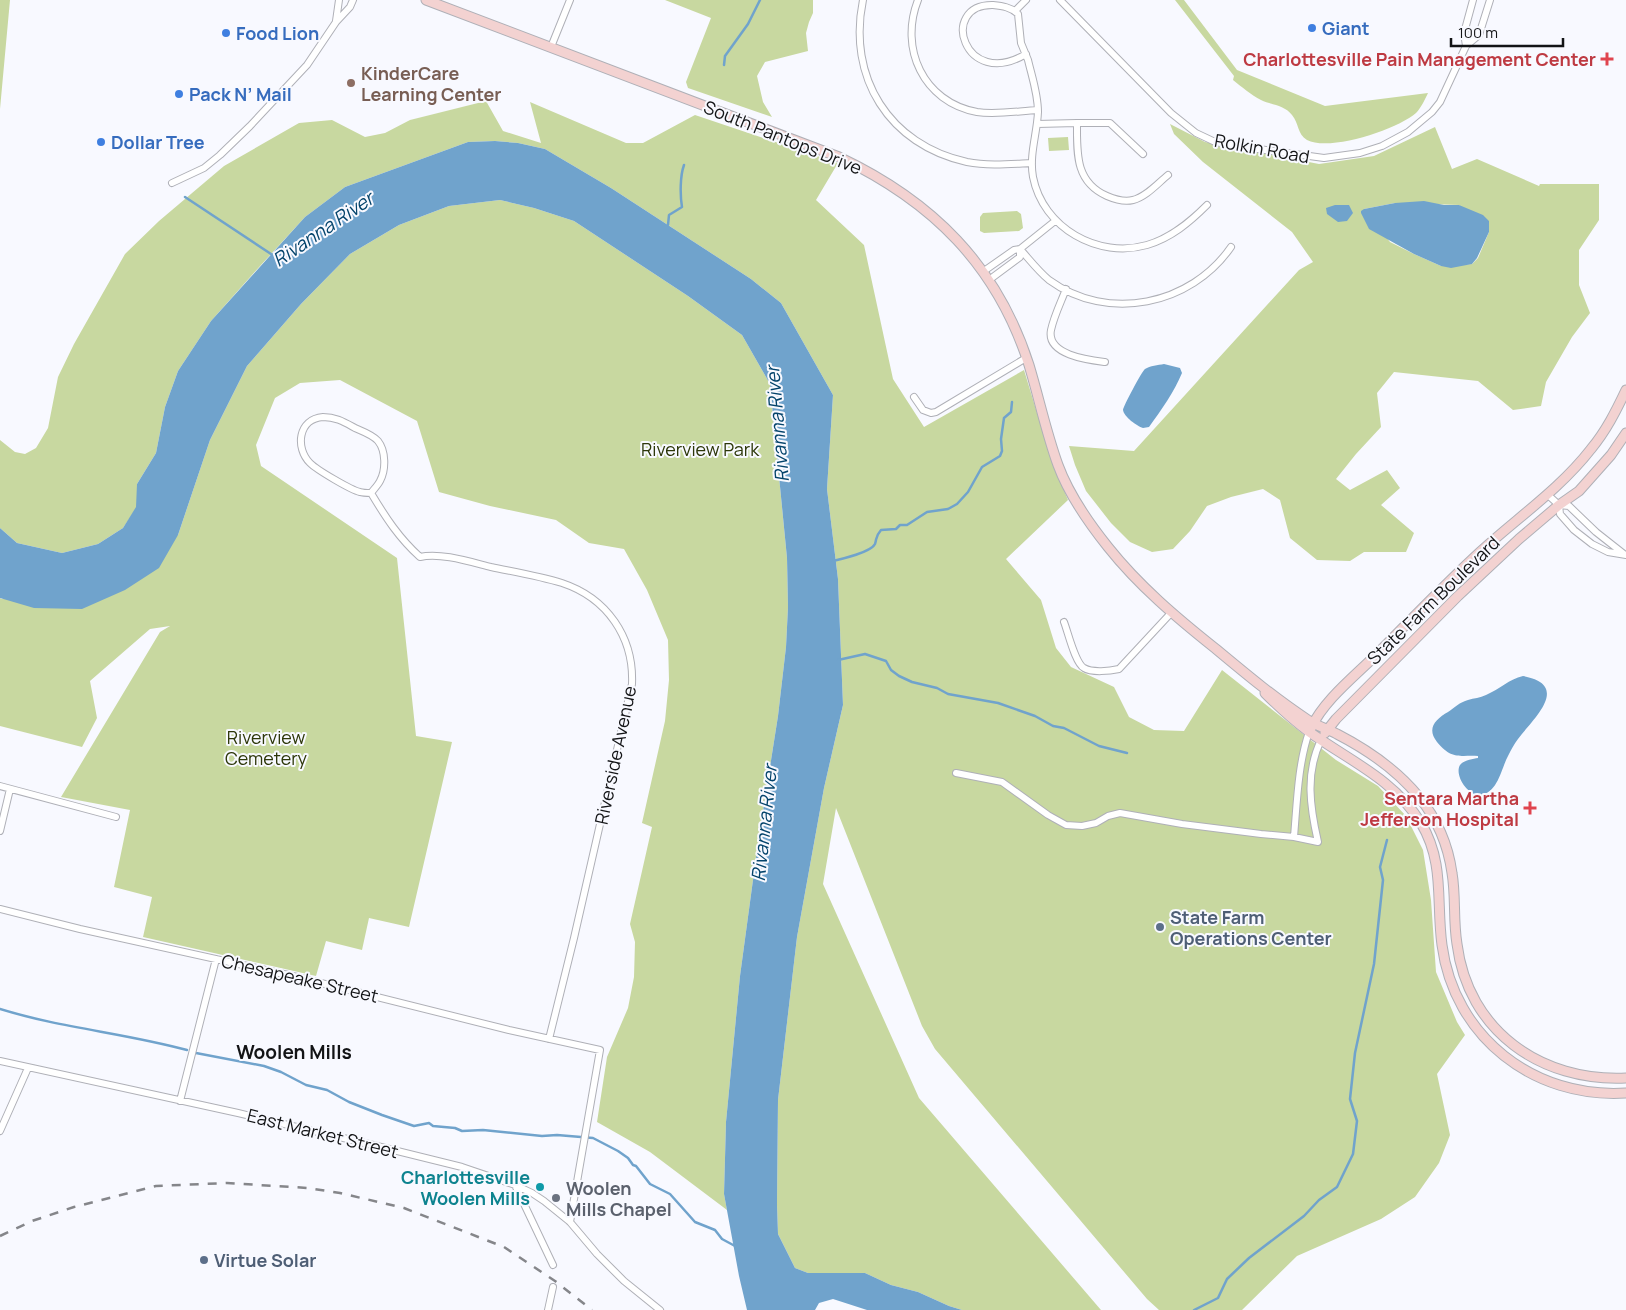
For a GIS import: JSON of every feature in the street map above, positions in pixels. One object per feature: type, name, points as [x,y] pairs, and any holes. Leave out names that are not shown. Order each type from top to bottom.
[{"type":"street","points":[[336,22],[339,0]]},
{"type":"street","points":[[172,183],[204,168],[226,150],[307,65],[336,22],[350,7],[353,0]]},
{"type":"street","name":"South Pantops Drive","points":[[426,0],[839,156],[884,180],[921,206],[956,239],[984,271],[1002,301],[1026,358],[1058,466],[1088,522],[1124,566],[1171,613],[1248,676],[1313,723],[1358,746],[1390,767],[1408,785],[1433,816],[1444,838],[1453,874],[1456,942],[1461,967],[1467,984],[1486,1018],[1520,1050],[1542,1063],[1561,1071],[1586,1077],[1626,1078]]},
{"type":"street","points":[[552,47],[570,0]]},
{"type":"street","points":[[863,0],[859,43],[864,72],[879,102],[898,126],[925,146],[952,158],[984,164],[1032,162]]},
{"type":"street","points":[[918,0],[912,20],[911,45],[918,67],[934,89],[950,102],[977,112],[1038,110]]},
{"type":"street","points":[[1014,11],[1026,0]]},
{"type":"street","name":"Rolkin Road","points":[[1060,0],[1171,114],[1196,133],[1213,141],[1229,145],[1316,158],[1336,157],[1372,150],[1413,128],[1432,112],[1440,102],[1466,46],[1479,34],[1490,0]]},
{"type":"street","name":"Rolkin Road","points":[[1466,46],[1464,33],[1474,0]]},
{"type":"street","points":[[1026,54],[1009,62],[981,60],[970,51],[963,38],[964,24],[967,17],[975,9],[990,5],[1014,11],[1019,19],[1021,43],[1026,54],[1036,91],[1038,110],[1032,162],[1033,176],[1041,200],[1055,221],[1069,232],[1096,244],[1110,248],[1130,248],[1148,245],[1173,234],[1207,205]]},
{"type":"street","points":[[1077,123],[1077,155],[1084,178],[1095,190],[1115,199],[1133,200],[1145,194],[1168,176]]},
{"type":"street","points":[[1037,124],[1110,123],[1142,154]]},
{"type":"street","points":[[984,271],[1014,250],[1020,249],[1055,221]]},
{"type":"street","points":[[1020,249],[1044,276],[1066,290],[1081,296],[1110,303],[1125,304],[1152,301],[1180,291],[1200,279],[1220,261],[1231,247]]},
{"type":"street","points":[[989,280],[1020,257],[1020,249]]},
{"type":"street","points":[[1066,290],[1051,330],[1055,346],[1062,351],[1082,358],[1105,362]]},
{"type":"street","points":[[914,397],[923,410],[931,413],[936,412],[1026,358]]},
{"type":"street","name":"State Farm Boulevard","points":[[1294,837],[1305,743],[1313,723],[1342,689],[1446,585],[1497,537],[1568,476],[1604,431],[1626,390]]},
{"type":"street","points":[[321,417],[336,418],[377,440],[382,448],[385,468],[380,481],[371,493],[360,492],[313,466],[305,458],[300,447],[300,438],[310,421],[321,417]]},
{"type":"street","name":"State Farm Boulevard","points":[[956,773],[1002,782],[1048,815],[1066,824],[1082,826],[1096,823],[1108,816],[1120,813],[1182,824],[1294,837],[1318,842],[1310,805],[1314,760],[1321,740],[1336,718],[1458,596],[1519,539],[1584,485],[1611,455],[1626,433]]},
{"type":"street","name":"Riverside Avenue","points":[[371,493],[386,519],[403,542],[420,557],[442,556],[543,578],[574,588],[588,595],[606,610],[622,633],[628,647],[631,659],[632,684],[549,1039]]},
{"type":"street","points":[[1548,495],[1559,505],[1569,506],[1591,527],[1625,554]]},
{"type":"street","points":[[1559,505],[1560,514],[1574,530],[1592,544],[1608,552],[1625,554]]},
{"type":"street","points":[[1064,622],[1081,665],[1089,670],[1113,670],[1119,669],[1171,613]]},
{"type":"street","name":"South Pantops Drive","points":[[1248,676],[1277,705],[1309,732],[1382,780],[1421,823],[1430,843],[1439,875],[1442,944],[1447,971],[1454,990],[1475,1026],[1490,1044],[1511,1061],[1535,1076],[1557,1085],[1598,1092],[1626,1093]]},
{"type":"street","points":[[0,786],[116,816]]},
{"type":"street","points":[[0,832],[10,789]]},
{"type":"street","name":"Chesapeake Street","points":[[0,909],[80,929],[216,958],[600,1050],[570,1222]]},
{"type":"street","points":[[180,1101],[216,958]]},
{"type":"street","name":"East Market Street","points":[[0,1061],[238,1113],[443,1162],[515,1185],[544,1201],[570,1222],[624,1282],[660,1310]]},
{"type":"street","points":[[0,1130],[28,1068]]},
{"type":"street","points":[[515,1185],[553,1265]]},
{"type":"street","points":[[548,1310],[553,1287]]},
{"type":"green space","points":[[0,0],[10,0],[0,109]]},
{"type":"green space","points":[[665,0],[813,0],[813,13],[806,33],[808,51],[765,62],[757,76],[763,102],[772,117],[688,88],[686,82],[711,18]]},
{"type":"green space","points":[[1175,0],[1184,0],[1237,70],[1325,106],[1428,93],[1416,113],[1395,126],[1380,132],[1347,141],[1331,143],[1318,143],[1307,140],[1301,135],[1294,118],[1289,112],[1257,98],[1233,80],[1234,76]]},
{"type":"green space","points":[[486,101],[503,131],[541,143],[530,102],[626,143],[643,143],[695,115],[838,163],[816,200],[864,245],[893,379],[924,427],[1024,370],[1051,459],[1068,500],[1006,559],[1041,600],[1056,648],[1071,667],[1114,687],[1129,717],[1154,730],[1184,731],[1222,670],[1336,760],[1378,786],[1406,816],[1423,850],[1431,900],[1436,972],[1457,1022],[1465,1035],[1437,1074],[1450,1135],[1439,1163],[1415,1197],[1381,1219],[1297,1256],[1242,1310],[1159,1310],[1147,1299],[935,1049],[922,1026],[836,808],[823,884],[919,1098],[1101,1310],[962,1310],[918,1292],[891,1285],[865,1273],[808,1273],[795,1268],[778,1234],[778,1100],[797,937],[824,788],[843,705],[838,579],[827,489],[833,395],[781,303],[751,279],[611,188],[545,149],[518,143],[495,141],[468,142],[345,187],[305,217],[261,265],[211,321],[178,371],[165,407],[156,453],[137,484],[137,507],[123,528],[98,544],[62,553],[17,543],[0,528],[0,440],[15,452],[25,454],[36,448],[48,428],[58,377],[74,344],[125,254],[159,221],[224,166],[299,123],[332,120],[365,137],[385,133],[410,120]]},
{"type":"green space","points":[[1170,124],[1205,142],[1319,164],[1374,156],[1435,127],[1452,169],[1477,159],[1539,186],[1540,184],[1599,184],[1599,220],[1579,250],[1579,285],[1590,313],[1572,337],[1546,382],[1541,406],[1513,410],[1478,381],[1394,372],[1377,393],[1381,427],[1336,479],[1350,490],[1387,470],[1400,488],[1381,505],[1414,533],[1406,552],[1364,552],[1350,561],[1317,560],[1290,538],[1280,500],[1263,489],[1231,497],[1207,506],[1190,531],[1173,549],[1152,552],[1130,542],[1111,523],[1086,491],[1069,446],[1134,451],[1299,270],[1313,262],[1292,232],[1203,162],[1174,134]],"holes":[[[1395,203],[1459,205],[1489,232],[1478,258],[1472,264],[1441,266],[1390,242],[1364,209]]]},
{"type":"green space","points":[[1068,137],[1069,150],[1049,151],[1048,138]]},
{"type":"green space","points":[[500,200],[534,208],[574,221],[688,296],[742,335],[770,384],[787,558],[788,607],[786,647],[778,716],[740,976],[726,1122],[724,1194],[727,1210],[650,1152],[597,1122],[607,1057],[628,1008],[634,977],[635,942],[630,924],[652,827],[642,823],[665,721],[669,680],[668,640],[647,590],[624,549],[589,543],[556,520],[490,506],[439,492],[417,421],[340,380],[300,383],[275,398],[256,445],[261,466],[397,558],[416,736],[452,742],[409,927],[369,918],[362,950],[326,941],[316,976],[143,937],[152,897],[114,887],[130,810],[61,797],[160,632],[170,626],[150,629],[90,681],[97,718],[82,747],[0,726],[0,598],[2,599],[178,535],[210,440],[247,366],[301,304],[350,254],[399,225],[449,206]]},
{"type":"green space","points":[[1017,211],[1021,214],[1023,228],[1019,231],[984,233],[980,231],[980,217],[983,213]]},
{"type":"water","name":"Rivanna River","points":[[495,141],[518,143],[545,149],[611,188],[751,279],[781,303],[833,395],[827,489],[838,579],[843,705],[824,788],[797,937],[778,1100],[778,1234],[795,1268],[808,1273],[865,1273],[891,1285],[918,1292],[962,1310],[867,1310],[833,1299],[819,1303],[815,1310],[747,1310],[739,1276],[724,1194],[726,1122],[740,976],[778,716],[786,647],[788,607],[787,558],[770,384],[742,335],[688,296],[574,221],[534,208],[500,200],[449,206],[399,225],[350,254],[301,304],[247,366],[210,440],[178,535],[159,568],[125,590],[82,609],[34,608],[0,598],[0,528],[17,543],[62,553],[98,544],[123,528],[136,507],[137,484],[156,453],[165,407],[178,371],[211,321],[305,217],[345,187],[468,142]]},
{"type":"water","points":[[1424,201],[1444,205],[1459,205],[1483,215],[1489,221],[1489,232],[1477,258],[1472,264],[1451,268],[1441,266],[1414,254],[1369,229],[1361,213],[1364,209],[1395,203]]},
{"type":"water","points":[[1335,205],[1349,205],[1353,213],[1347,221],[1338,222],[1327,214],[1326,208]]},
{"type":"water","points":[[1164,364],[1180,368],[1182,373],[1154,420],[1149,427],[1143,428],[1128,418],[1123,410],[1145,369]]},
{"type":"water","points":[[1523,676],[1537,680],[1545,687],[1547,695],[1544,703],[1539,713],[1514,745],[1495,785],[1486,793],[1475,794],[1463,784],[1459,769],[1462,763],[1478,758],[1478,756],[1456,755],[1447,752],[1437,742],[1432,728],[1436,721],[1462,702],[1484,696],[1513,679]]},
{"type":"waterway","points":[[724,65],[725,56],[748,24],[760,0]]},
{"type":"waterway","points":[[668,225],[669,215],[682,207],[681,186],[684,165]]},
{"type":"waterway","name":"Rivanna River","points":[[185,197],[271,254]]},
{"type":"waterway","points":[[833,561],[868,550],[875,544],[881,530],[896,529],[900,525],[907,525],[927,512],[948,509],[957,504],[968,492],[982,467],[1000,456],[1004,418],[1011,412],[1012,402]]},
{"type":"waterway","points":[[838,660],[865,654],[886,661],[891,670],[912,682],[937,688],[948,694],[998,703],[1035,716],[1053,726],[1064,728],[1099,746],[1127,753]]},
{"type":"waterway","points":[[1194,1310],[1218,1298],[1227,1279],[1249,1258],[1304,1216],[1319,1200],[1337,1187],[1353,1154],[1357,1121],[1350,1099],[1355,1053],[1374,964],[1383,880],[1380,867],[1387,840]]},
{"type":"waterway","points":[[0,1009],[23,1016],[187,1050]]},
{"type":"waterway","points":[[196,1053],[264,1066],[281,1072],[306,1085],[327,1090],[349,1102],[414,1126],[429,1123],[433,1126],[455,1128],[462,1131],[483,1130],[542,1136],[557,1135],[593,1138],[628,1158],[650,1184],[670,1194],[695,1222],[715,1230],[722,1239],[735,1246]]},
{"type":"railway","points":[[0,1236],[32,1221],[74,1207],[156,1186],[227,1183],[308,1188],[340,1193],[404,1208],[504,1247],[555,1281],[592,1310]]},
{"type":"place","name":"Giant","points":[[1312,28]]},
{"type":"place","name":"Food Lion","points":[[226,33]]},
{"type":"place","name":"Charlottesville Pain Management Center","points":[[1607,59]]},
{"type":"place","name":"KinderCare Learning Center","points":[[351,83]]},
{"type":"place","name":"Pack N’ Mail","points":[[179,94]]},
{"type":"place","name":"Dollar Tree","points":[[101,142]]},
{"type":"place","name":"Sentara Martha Jefferson Hospital","points":[[1530,808]]},
{"type":"place","name":"State Farm Operations Center","points":[[1160,927]]},
{"type":"place","name":"Charlottesville Woolen Mills","points":[[540,1187]]},
{"type":"place","name":"Woolen Mills Chapel","points":[[556,1198]]},
{"type":"place","name":"Virtue Solar","points":[[204,1260]]},
{"type":"district","name":"Woolen Mills","points":[[294,1052]]},
{"type":"park label","name":"Riverview Park","points":[[700,449]]},
{"type":"park label","name":"Riverview Cemetery","points":[[266,748]]}]
